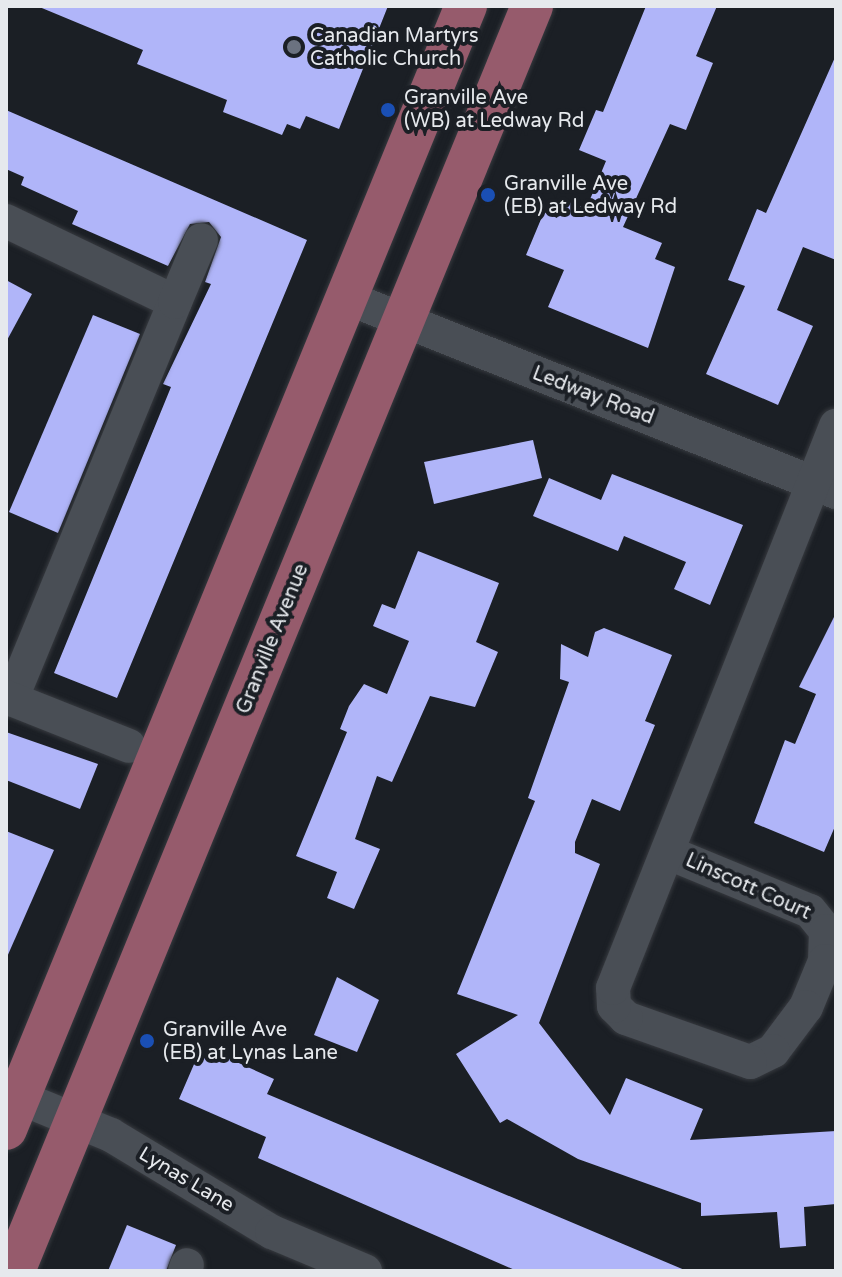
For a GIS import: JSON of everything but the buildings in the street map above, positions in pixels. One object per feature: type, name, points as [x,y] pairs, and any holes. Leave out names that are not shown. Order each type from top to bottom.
[{"type":"main road","points":[[10,1106],[350,299],[466,6]]},
{"type":"main road","name":"Granville Avenue","points":[[14,1271],[532,6]]},
{"type":"street","points":[[6,221],[175,302]]},
{"type":"street","points":[[129,746],[8,698],[201,240]]},
{"type":"street","name":"Ledway Road","points":[[350,299],[824,487]]},
{"type":"street","name":"Linscott Court","points":[[669,853],[810,911],[826,931],[819,978],[773,1051],[750,1062],[626,1018],[614,1006],[613,988],[669,853],[824,487],[836,426]]},
{"type":"street","name":"Lynas Lane","points":[[10,1106],[74,1120],[272,1232],[365,1271]]},
{"type":"place","name":"Canadian Martyrs Catholic Church","points":[[294,47]]},
{"type":"place","name":"Granville Ave (WB) at Ledway Rd","points":[[388,110]]},
{"type":"place","name":"Granville Ave (EB) at Ledway Rd","points":[[488,195]]},
{"type":"place","name":"Granville Ave (EB) at Lynas Lane","points":[[147,1041]]}]
